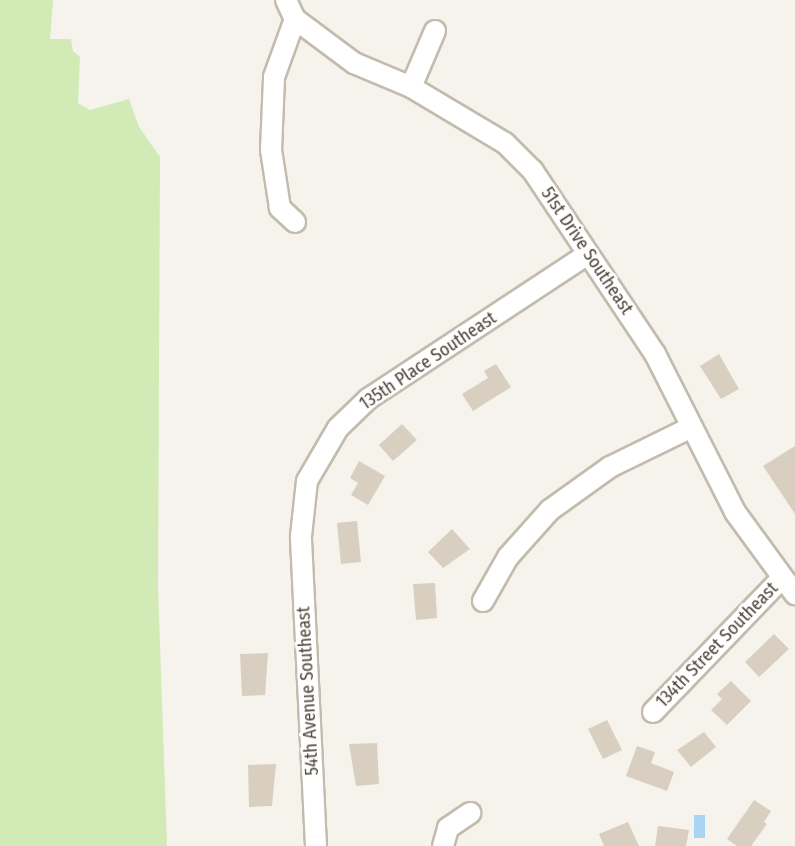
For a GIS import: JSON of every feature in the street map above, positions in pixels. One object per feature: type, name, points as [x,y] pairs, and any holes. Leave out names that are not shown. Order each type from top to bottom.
[{"type":"street","name":"51st Drive Southeast","points":[[286,0],[296,19],[354,63],[411,87],[505,143],[533,171],[655,354],[690,428],[735,512],[781,579],[795,594]]},
{"type":"street","points":[[295,222],[280,208],[271,150],[274,77],[296,19]]},
{"type":"street","points":[[411,87],[435,31]]},
{"type":"street","name":"135th Place Southeast","points":[[301,536],[308,482],[338,428],[361,406],[588,254]]},
{"type":"street","points":[[483,601],[508,557],[550,510],[610,467],[690,428]]},
{"type":"street","name":"54th Avenue Southeast","points":[[301,536],[316,846]]},
{"type":"street","name":"134th Street Southeast","points":[[653,712],[781,579]]},
{"type":"street","points":[[443,846],[448,828],[470,813]]},
{"type":"green space","points":[[0,0],[53,0],[50,39],[71,39],[73,51],[80,57],[78,103],[90,110],[129,99],[139,127],[160,157],[158,587],[167,846],[0,846]]},
{"type":"water","points":[[694,815],[705,815],[705,838],[694,838]]},
{"type":"building","points":[[719,354],[739,389],[721,399],[700,366]]},
{"type":"building","points":[[496,364],[511,387],[473,411],[462,394],[488,378],[484,371]]},
{"type":"building","points":[[402,424],[417,440],[393,461],[379,445]]},
{"type":"building","points":[[795,446],[795,514],[763,466]]},
{"type":"building","points":[[359,461],[385,476],[368,505],[351,495],[358,483],[350,478]]},
{"type":"building","points":[[357,521],[361,562],[341,564],[337,523]]},
{"type":"building","points":[[452,529],[470,549],[443,568],[428,552]]},
{"type":"building","points":[[435,583],[437,618],[416,620],[413,584]]},
{"type":"building","points":[[774,634],[789,649],[759,677],[745,662]]},
{"type":"building","points":[[268,653],[265,695],[242,696],[240,654]]},
{"type":"building","points":[[731,681],[751,701],[727,725],[711,710],[722,699],[717,694]]},
{"type":"building","points":[[607,720],[622,750],[603,759],[588,729]]},
{"type":"building","points":[[704,732],[716,747],[691,767],[677,750]]},
{"type":"building","points":[[377,743],[379,784],[356,786],[349,744]]},
{"type":"building","points":[[637,746],[655,752],[651,763],[674,772],[667,791],[626,776]]},
{"type":"building","points":[[276,764],[272,806],[249,807],[248,765]]},
{"type":"building","points":[[754,800],[771,811],[764,822],[767,824],[751,846],[737,846],[727,839]]},
{"type":"building","points":[[628,822],[639,846],[604,846],[599,834]]},
{"type":"building","points":[[658,826],[689,830],[686,846],[655,846]]}]
